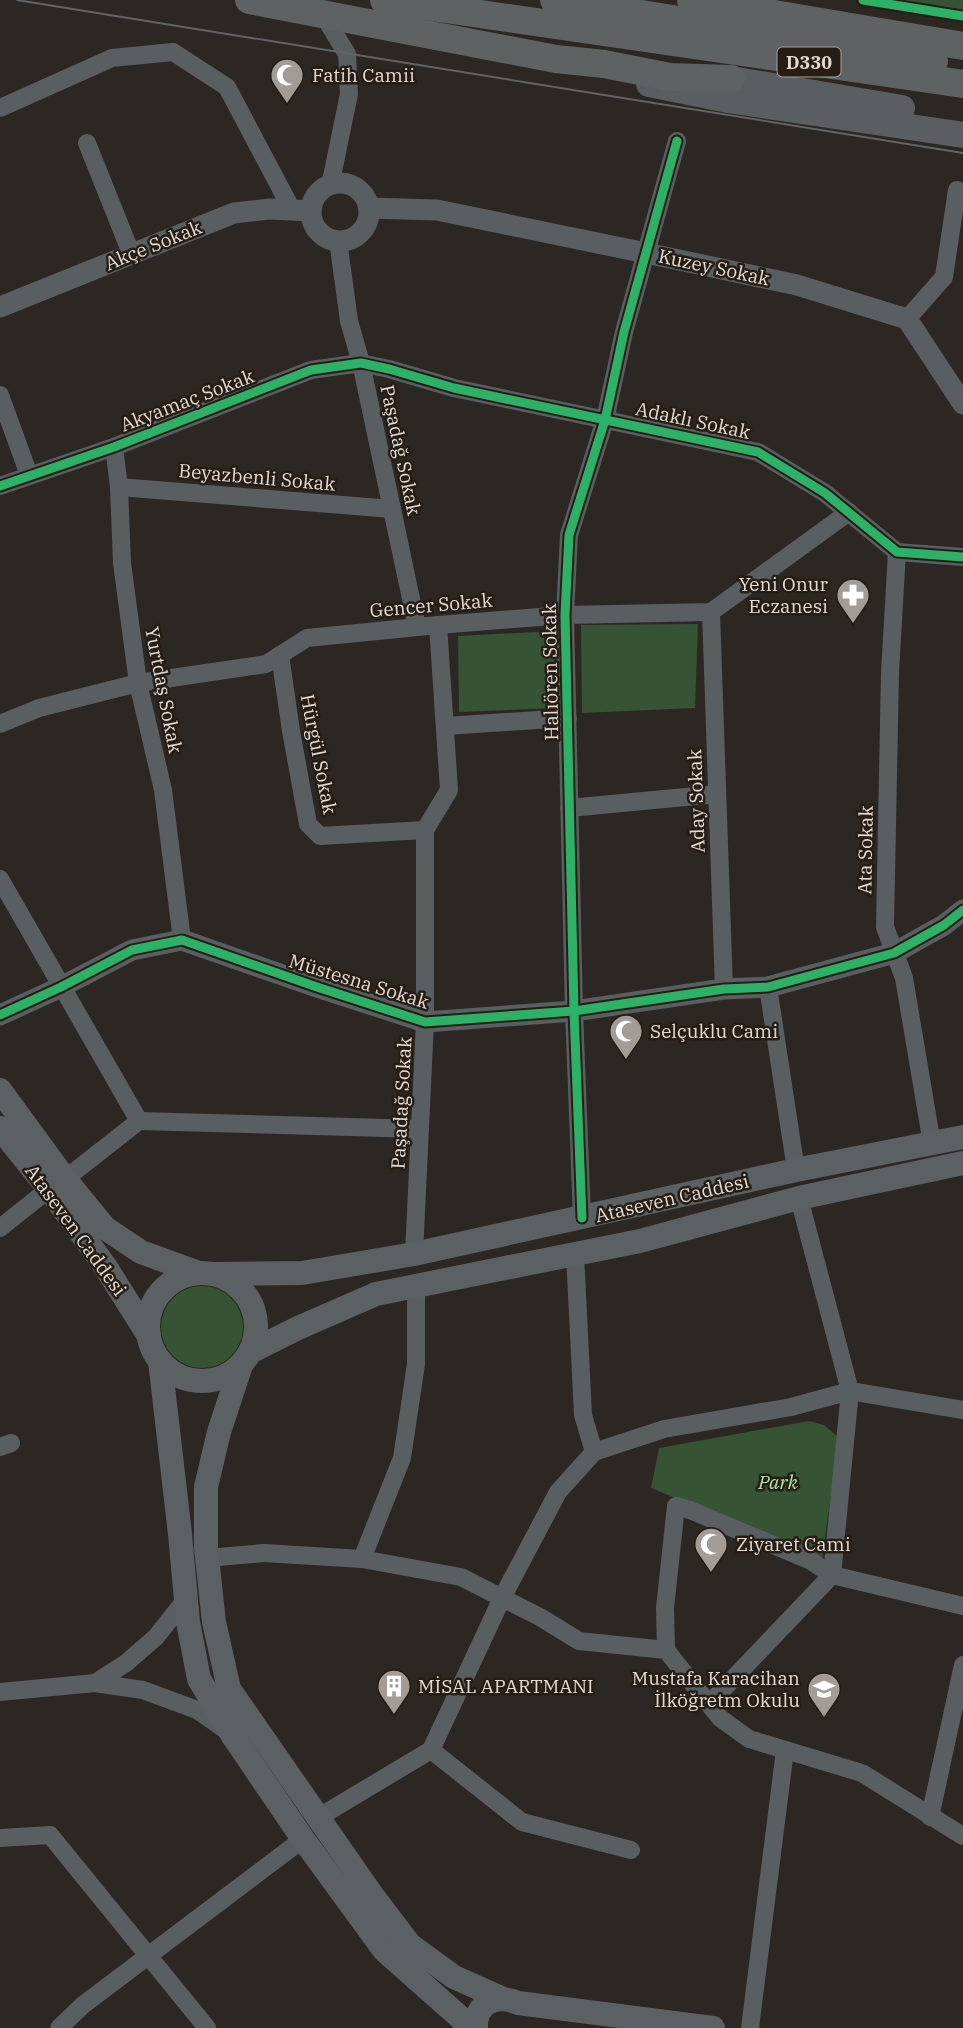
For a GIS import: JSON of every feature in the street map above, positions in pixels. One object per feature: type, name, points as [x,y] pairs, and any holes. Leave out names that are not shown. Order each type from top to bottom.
[{"type":"highway","points":[[249,0],[556,60],[604,64],[670,77],[731,79]]},
{"type":"highway","name":"D330","points":[[554,0],[658,28],[963,84]]},
{"type":"highway","points":[[691,0],[963,47]]},
{"type":"highway","points":[[393,1],[480,26],[731,79]]},
{"type":"highway","name":"D330","points":[[393,1],[658,28],[963,65]]},
{"type":"main road","points":[[556,60],[694,94],[963,135]]},
{"type":"main road","points":[[731,79],[963,119]]},
{"type":"main road","name":"Ataseven Caddesi","points":[[0,1090],[149,1336]]},
{"type":"main road","name":"Ataseven Caddesi","points":[[0,1128],[105,1228],[141,1252],[207,1274],[302,1273],[414,1254],[796,1170],[963,1137]]},
{"type":"main road","points":[[531,2028],[525,2009],[454,1977],[410,1945],[372,1895],[229,1689],[214,1622],[207,1558],[206,1487],[219,1432],[245,1359],[256,1337],[256,1321],[243,1291],[230,1281],[207,1274],[184,1276],[170,1283],[159,1294],[152,1307],[148,1322],[149,1336],[160,1361],[182,1377],[208,1381],[226,1376],[245,1359],[298,1328],[376,1294],[640,1241],[799,1198],[963,1163]]},
{"type":"main road","points":[[160,1361],[188,1622],[199,1679],[233,1736],[303,1839],[384,1950],[474,2028],[478,2013],[491,2001],[509,2001],[713,2028]]},
{"type":"street","points":[[322,13],[347,54],[349,94],[330,186]]},
{"type":"street","points":[[0,108],[112,58],[173,52],[227,87],[302,210],[325,236],[338,240],[352,239],[366,226],[369,218],[366,199],[354,186],[345,183],[330,186],[318,193],[313,202],[302,210]]},
{"type":"street","name":"Halıören Sokak","points":[[582,1218],[574,1011],[565,615],[569,535],[605,420],[624,332],[677,141]]},
{"type":"street","points":[[87,143],[131,253]]},
{"type":"street","points":[[957,190],[944,277],[906,319],[963,404]]},
{"type":"street","name":"Kuzey Sokak","points":[[369,208],[436,210],[646,253],[797,285],[906,319]]},
{"type":"street","name":"Akçe Sokak","points":[[0,307],[234,213],[270,209],[302,210]]},
{"type":"street","name":"Paşadağ Sokak","points":[[338,240],[349,321],[361,363],[417,627]]},
{"type":"street","points":[[944,277],[963,281]]},
{"type":"street","name":"Akyamaç Sokak","points":[[0,486],[114,447],[311,370],[361,363],[389,369]]},
{"type":"street","name":"Adaklı Sokak","points":[[389,369],[454,388],[758,452],[825,493],[897,552]]},
{"type":"street","points":[[0,395],[29,475]]},
{"type":"street","name":"Yurtdaş Sokak","points":[[114,447],[119,487],[122,564],[138,683],[163,790],[182,940]]},
{"type":"street","name":"Beyazbenli Sokak","points":[[119,487],[393,509]]},
{"type":"street","points":[[711,612],[849,512]]},
{"type":"street","points":[[897,552],[963,557]]},
{"type":"street","name":"Ata Sokak","points":[[897,552],[890,672],[885,927],[904,978],[932,1144]]},
{"type":"street","name":"Gencer Sokak","points":[[0,724],[39,708],[138,683],[266,664],[307,638],[565,615],[711,612]]},
{"type":"street","name":"Aday Sokak","points":[[711,612],[724,989]]},
{"type":"street","points":[[425,830],[449,790],[438,625]]},
{"type":"street","name":"Hürgül Sokak","points":[[281,655],[291,731],[308,824],[320,836],[425,830]]},
{"type":"street","points":[[445,726],[568,718]]},
{"type":"street","points":[[569,808],[717,794]]},
{"type":"street","name":"Paşadağ Sokak","points":[[414,1254],[425,1022],[425,830]]},
{"type":"street","points":[[0,879],[139,1121]]},
{"type":"street","name":"Müstesna Sokak","points":[[182,940],[317,988],[425,1022],[574,1011],[724,989],[768,987],[894,953],[944,925],[963,910]]},
{"type":"street","points":[[0,1015],[132,950],[182,940]]},
{"type":"street","points":[[768,987],[796,1170]]},
{"type":"street","points":[[0,1228],[139,1121],[420,1129]]},
{"type":"street","points":[[709,1704],[832,1575],[850,1391],[799,1198]]},
{"type":"street","points":[[575,1254],[583,1415],[594,1452]]},
{"type":"street","points":[[362,1559],[402,1458],[416,1364],[416,1286]]},
{"type":"street","points":[[318,1817],[431,1750],[502,1598],[558,1492],[594,1452],[664,1429],[792,1406],[850,1391],[963,1410]]},
{"type":"street","points":[[963,1606],[832,1575],[811,1561],[676,1506],[665,1608],[666,1650],[720,1718],[750,1739],[862,1773],[963,1836]]},
{"type":"street","points":[[207,1558],[264,1553],[362,1559],[461,1577],[540,1617],[579,1641],[666,1650]]},
{"type":"street","points":[[95,1682],[126,1663],[156,1637],[186,1599]]},
{"type":"street","points":[[930,1817],[963,1665]]},
{"type":"street","points":[[0,1692],[95,1682],[143,1690],[197,1710],[233,1736]]},
{"type":"street","points":[[431,1750],[522,1822],[631,1850]]},
{"type":"street","points":[[750,2028],[785,1750]]},
{"type":"street","points":[[0,1838],[50,1835],[207,2028]]},
{"type":"street","points":[[59,2028],[82,2005],[303,1839]]},
{"type":"green space","points":[[900,0],[963,0],[963,10]]},
{"type":"green space","points":[[698,624],[695,708],[582,713],[581,625]]},
{"type":"green space","points":[[554,631],[556,708],[459,712],[458,636]]},
{"type":"green space","points":[[202,1286],[218,1289],[231,1298],[240,1311],[243,1327],[240,1343],[231,1356],[218,1365],[202,1368],[186,1365],[173,1356],[164,1343],[161,1327],[164,1311],[173,1298],[186,1289]]},
{"type":"green space","name":"Park","points":[[809,1421],[824,1425],[839,1438],[822,1559],[651,1488],[659,1448]]},
{"type":"tram line","points":[[17,0],[963,153]]},
{"type":"cycle path","points":[[863,0],[963,16]]},
{"type":"cycle path","points":[[582,1218],[574,1011],[565,615],[569,535],[605,420],[624,332],[677,141]]},
{"type":"cycle path","points":[[0,486],[114,447],[311,370],[361,363],[454,388],[758,452],[825,493],[897,552],[963,557]]},
{"type":"cycle path","points":[[0,1015],[132,950],[182,940],[425,1022],[574,1011],[724,989],[768,987],[894,953],[944,925],[963,910]]},
{"type":"place","name":"Fatih Camii","points":[[287,105]]},
{"type":"place","name":"Yeni Onur Eczanesi","points":[[853,625]]},
{"type":"place","name":"Selçuklu Cami","points":[[626,1061]]},
{"type":"place","name":"Ziyaret Cami","points":[[711,1574]]},
{"type":"place","name":"MİSAL APARTMANI","points":[[394,1716]]},
{"type":"place","name":"Mustafa Karacihan İlköğretm Okulu","points":[[824,1719]]}]
